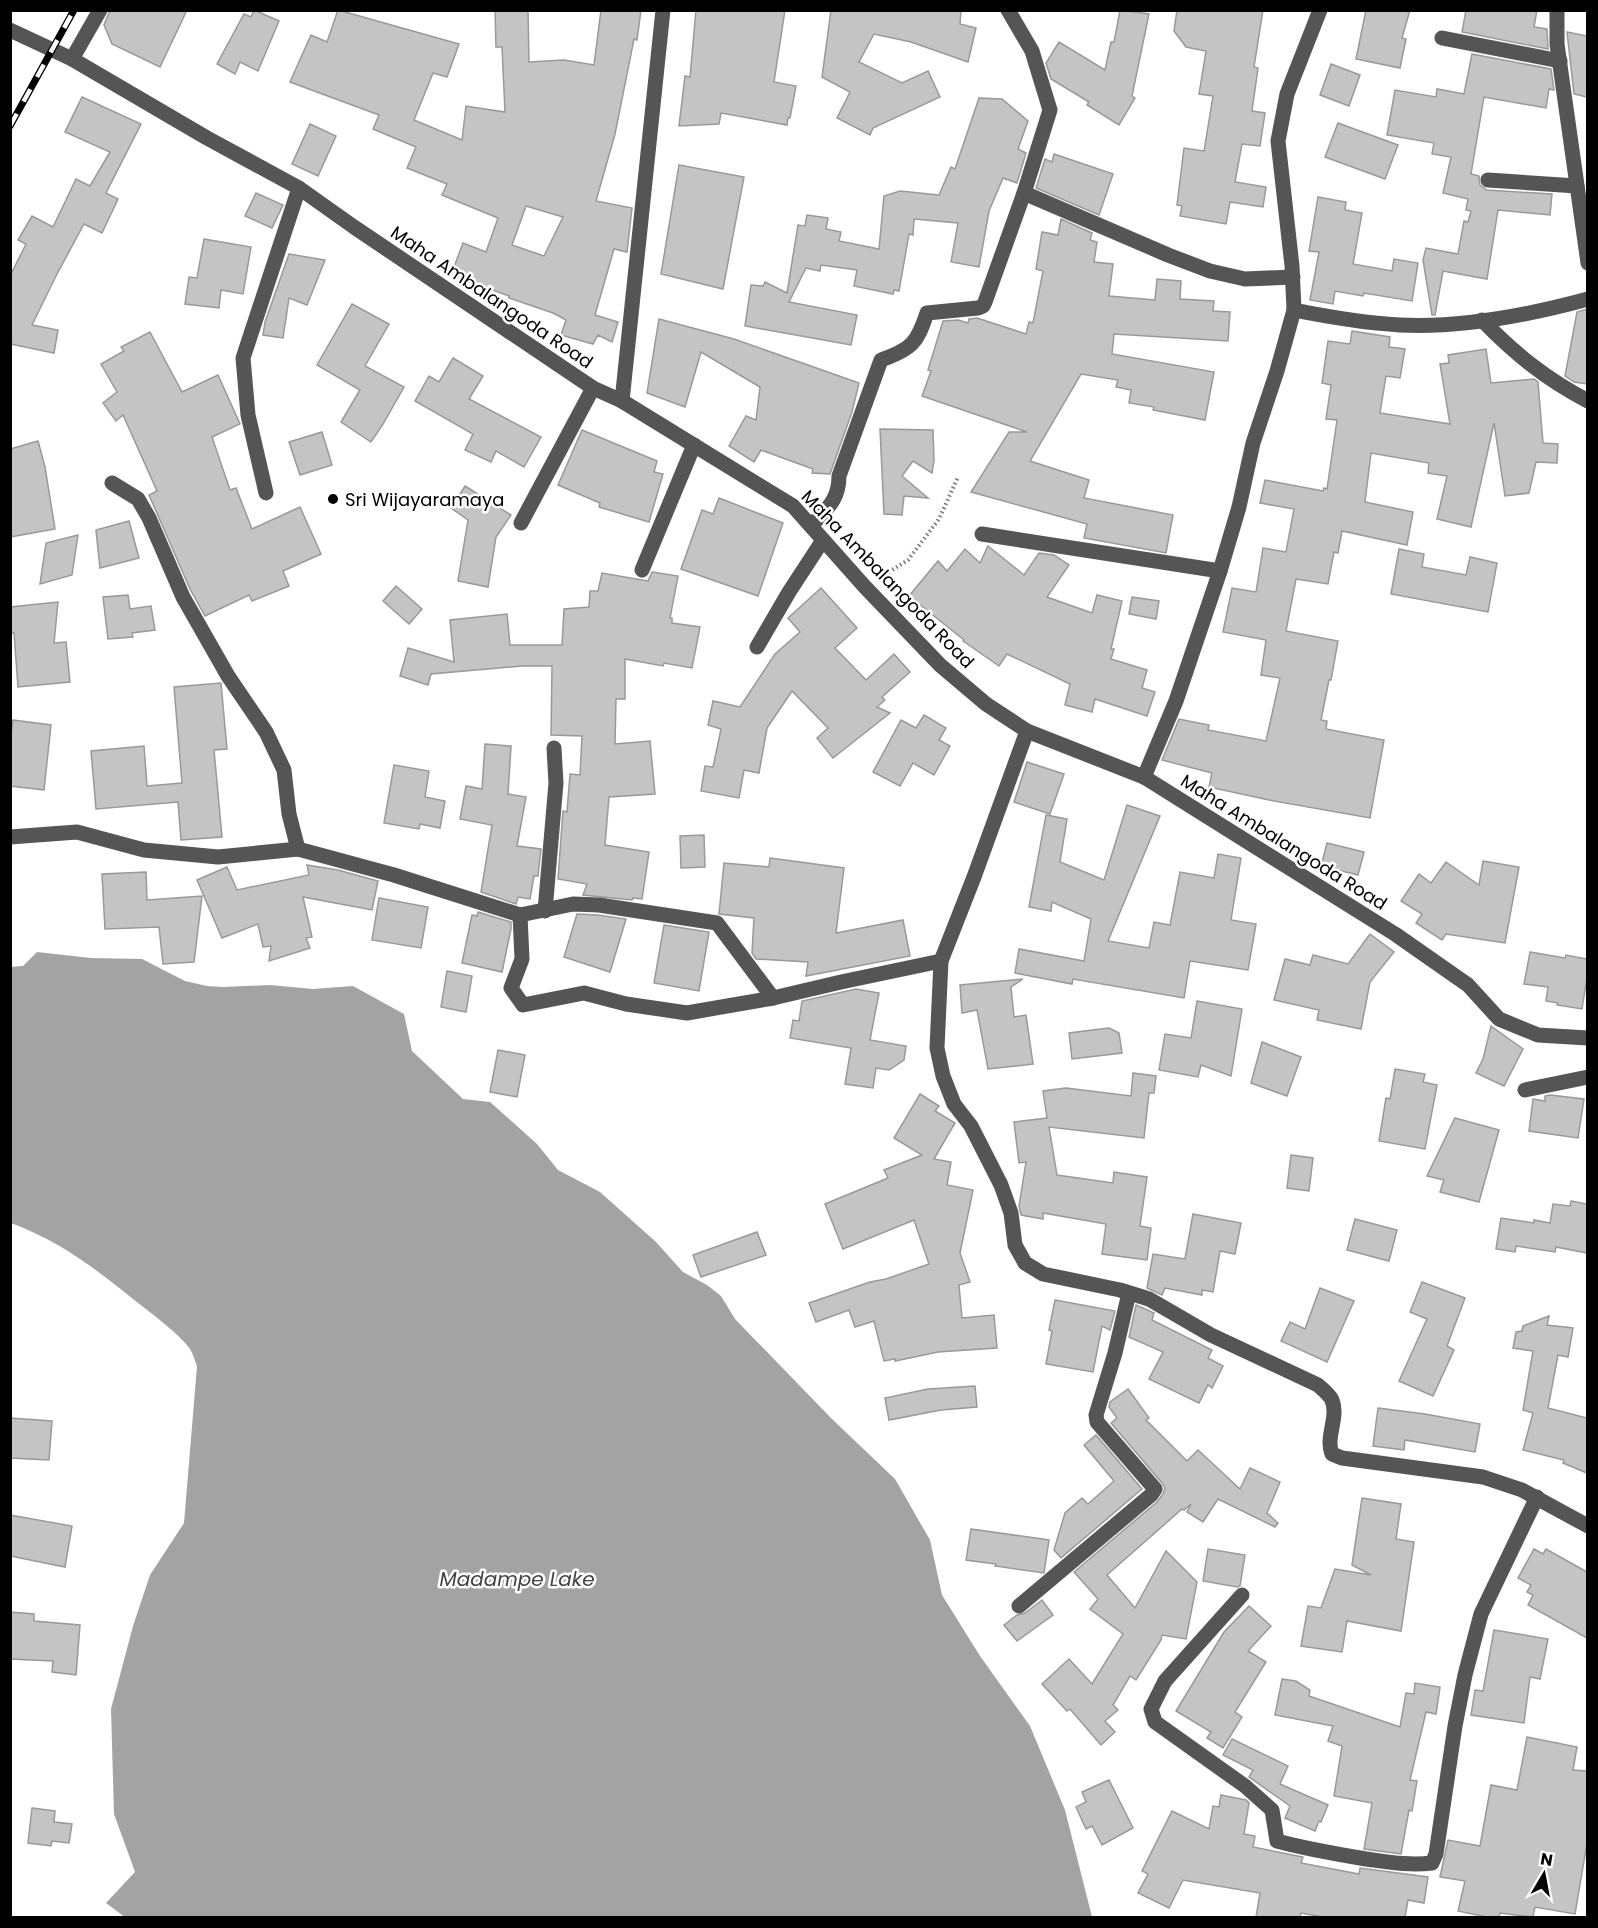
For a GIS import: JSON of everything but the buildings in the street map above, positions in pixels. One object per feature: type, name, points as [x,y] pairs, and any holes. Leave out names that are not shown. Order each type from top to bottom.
[{"type":"street","points":[[72,59],[100,10]]},
{"type":"street","points":[[622,401],[663,10]]},
{"type":"street","points":[[811,526],[835,500],[839,476],[881,360],[913,344],[920,333],[927,313],[983,306],[1024,193],[1050,110],[1032,51],[1008,10]]},
{"type":"street","points":[[1144,777],[1176,701],[1220,570],[1239,507],[1253,443],[1294,310],[1293,277],[1278,141],[1287,94],[1320,10]]},
{"type":"street","points":[[1557,10],[1557,44],[1587,263]]},
{"type":"street","name":"Maha Ambalangoda Road","points":[[10,30],[72,59],[207,138],[299,188],[593,388],[622,401],[793,506],[865,587],[940,665],[986,704],[1027,731],[1144,777],[1395,934],[1468,985],[1499,1019],[1538,1035],[1587,1038]]},
{"type":"street","points":[[1442,38],[1560,61]]},
{"type":"street","points":[[1488,180],[1577,186]]},
{"type":"street","points":[[266,493],[248,415],[243,358],[299,188]]},
{"type":"street","points":[[1024,193],[1210,271],[1245,279],[1293,277]]},
{"type":"street","points":[[1294,310],[1341,320],[1402,325],[1482,320],[1587,299]]},
{"type":"street","points":[[1482,320],[1510,349],[1560,386],[1587,401]]},
{"type":"street","points":[[521,523],[593,388]]},
{"type":"street","points":[[642,570],[693,445]]},
{"type":"street","points":[[112,483],[138,499],[149,518],[183,597],[228,676],[266,732],[284,770],[289,814],[298,849]]},
{"type":"street","points":[[982,534],[1220,570]]},
{"type":"street","points":[[757,646],[823,540]]},
{"type":"street","points":[[1027,731],[941,961],[937,1048],[943,1076],[954,1104],[970,1126],[1001,1185],[1011,1213],[1015,1245],[1025,1263],[1043,1274],[1149,1299],[1211,1335],[1318,1384],[1331,1398],[1335,1414],[1329,1447],[1332,1454],[1342,1458],[1483,1477],[1537,1497],[1587,1526]]},
{"type":"street","points":[[545,911],[556,783],[555,748]]},
{"type":"street","points":[[10,837],[77,832],[144,850],[218,857],[298,849],[520,915],[573,904],[599,905],[717,923],[773,998]]},
{"type":"street","points":[[520,915],[522,959],[511,988],[523,1005],[584,993],[626,1004],[687,1013],[773,998],[941,961]]},
{"type":"street","points":[[1525,1090],[1587,1077]]},
{"type":"street","points":[[1019,1606],[1151,1495],[1155,1489],[1097,1422],[1096,1415],[1115,1353],[1129,1293]]},
{"type":"street","points":[[1242,1594],[1165,1681],[1150,1709],[1155,1722],[1245,1786],[1272,1810],[1277,1841],[1330,1853],[1390,1862],[1421,1865],[1432,1863],[1436,1854],[1465,1675],[1481,1614],[1537,1497]]},
{"type":"path","points":[[865,587],[908,560],[939,519],[958,477]]},
{"type":"water","name":"Madampe Lake","points":[[37,952],[91,958],[142,959],[185,981],[207,986],[270,985],[313,989],[353,986],[404,1014],[412,1051],[463,1099],[490,1102],[537,1144],[558,1170],[600,1192],[656,1242],[683,1272],[707,1285],[721,1296],[735,1319],[832,1419],[895,1479],[930,1540],[942,1595],[980,1656],[1030,1726],[1065,1810],[1092,1917],[126,1918],[106,1903],[135,1872],[114,1814],[111,1709],[133,1626],[150,1575],[184,1523],[197,1366],[190,1349],[181,1338],[110,1281],[48,1239],[11,1223],[11,967],[23,966]]},
{"type":"railway","points":[[10,126],[74,10]]},
{"type":"place","name":"Sri Wijayaramaya","points":[[333,499]]}]
